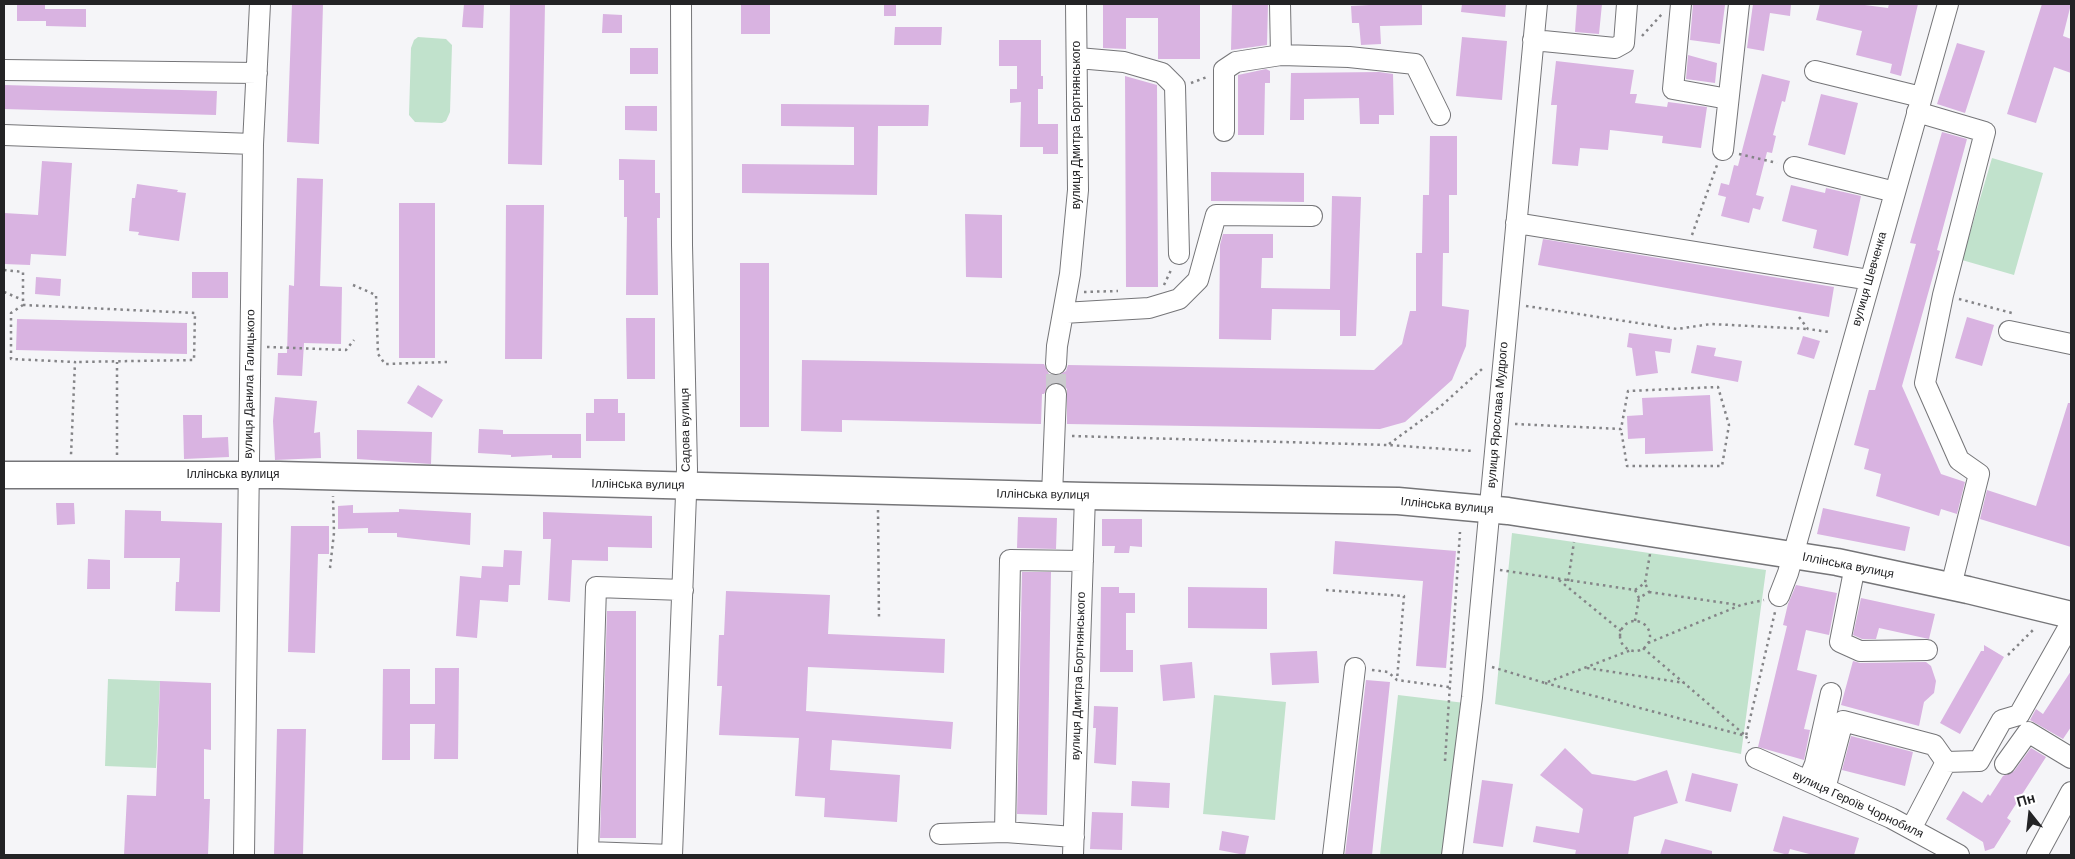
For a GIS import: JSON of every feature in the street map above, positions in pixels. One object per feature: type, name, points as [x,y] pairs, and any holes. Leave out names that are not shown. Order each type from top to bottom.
[{"type":"main road","name":"Іллінська вулиця","points":[[4,474],[249,475],[1085,496],[1398,501],[1489,509],[1792,555],[1951,586],[2071,615]]},
{"type":"street","name":"вулиця Данила Галицького","points":[[244,855],[253,144],[260,4]]},
{"type":"street","name":"Садова вулиця","points":[[672,855],[687,486],[682,245],[681,4]]},
{"type":"street","name":"вулиця Дмитра Бортнянського","points":[[1056,364],[1057,346],[1070,274],[1078,190],[1076,4]]},
{"type":"street","points":[[1280,4],[1281,55]]},
{"type":"street","name":"вулиця Ярослава Мудрого","points":[[1452,855],[1472,697],[1537,4]]},
{"type":"street","points":[[1533,40],[1615,48],[1624,43],[1627,4]]},
{"type":"street","points":[[1723,150],[1739,4]]},
{"type":"street","name":"вулиця Шевченка","points":[[1779,596],[1948,4]]},
{"type":"street","points":[[1673,7],[1673,89],[1728,99]]},
{"type":"street","points":[[1224,131],[1224,70],[1236,62],[1281,55],[1349,57],[1415,64],[1440,115]]},
{"type":"street","points":[[1078,58],[1124,62],[1162,73],[1175,86],[1179,254]]},
{"type":"street","points":[[4,70],[257,73]]},
{"type":"street","points":[[1815,71],[1919,105],[1985,132],[1943,295],[1925,382],[1959,460],[1979,474],[1951,586]]},
{"type":"street","points":[[4,136],[253,144]]},
{"type":"street","points":[[1794,167],[1895,192]]},
{"type":"street","points":[[1063,313],[1149,308],[1179,299],[1198,280],[1216,215],[1312,216]]},
{"type":"street","points":[[1516,224],[1870,280]]},
{"type":"street","points":[[2014,323],[2071,344]]},
{"type":"street","points":[[1052,495],[1056,394]]},
{"type":"street","name":"вулиця Дмитра Бортнянського","points":[[1074,846],[1085,496]]},
{"type":"street","points":[[1005,832],[1010,560],[1083,561]]},
{"type":"street","points":[[1855,566],[1840,642],[1860,651],[1927,650]]},
{"type":"street","points":[[672,855],[588,852],[596,586],[683,590]]},
{"type":"street","points":[[1946,762],[1979,761],[2002,720],[2019,715],[2071,623]]},
{"type":"street","points":[[1333,855],[1355,668]]},
{"type":"street","points":[[1817,785],[1815,764],[1830,693]]},
{"type":"street","points":[[1817,785],[1843,721],[1934,745],[1946,762]]},
{"type":"street","points":[[2005,764],[2028,732],[2071,758]]},
{"type":"street","name":"вулиця Героїв Чорнобиля","points":[[1756,758],[1911,829],[1958,855]]},
{"type":"street","points":[[1911,829],[1946,762]]},
{"type":"street","points":[[2037,855],[2071,792]]},
{"type":"street","points":[[940,834],[1005,832],[1074,846]]},
{"type":"path","points":[[1624,43],[1636,43],[1673,7]]},
{"type":"path","points":[[1175,86],[1197,81],[1224,70]]},
{"type":"path","points":[[1686,251],[1723,150],[1794,167]]},
{"type":"path","points":[[1161,290],[1179,254]]},
{"type":"path","points":[[4,270],[23,272],[23,306]]},
{"type":"path","points":[[353,285],[376,295],[378,354],[385,364],[447,362]]},
{"type":"path","points":[[1078,292],[1124,290]]},
{"type":"path","points":[[4,292],[23,300]]},
{"type":"path","points":[[1943,295],[2014,323]]},
{"type":"path","points":[[23,306],[195,312],[194,360],[76,362],[11,359],[11,314],[23,306]]},
{"type":"path","points":[[1523,306],[1677,329],[1711,324],[1808,329],[1830,332]]},
{"type":"path","points":[[1799,317],[1808,329]]},
{"type":"path","points":[[251,346],[346,350],[354,340]]},
{"type":"path","points":[[71,463],[76,362]]},
{"type":"path","points":[[117,362],[117,463]]},
{"type":"path","points":[[1388,445],[1441,406],[1482,370]]},
{"type":"path","points":[[1718,387],[1729,425],[1722,466],[1627,466],[1621,429],[1628,391],[1718,387]]},
{"type":"path","points":[[1514,424],[1621,429]]},
{"type":"path","points":[[1055,436],[1388,445],[1473,451]]},
{"type":"path","points":[[330,568],[334,533],[332,490]]},
{"type":"path","points":[[878,506],[879,620]]},
{"type":"path","points":[[1388,672],[1397,680],[1449,687],[1460,532]]},
{"type":"path","points":[[1568,581],[1574,542]]},
{"type":"path","points":[[1649,592],[1644,584],[1650,551]]},
{"type":"path","points":[[1498,570],[1635,590],[1644,584]]},
{"type":"path","points":[[1558,580],[1621,631]]},
{"type":"path","points":[[1326,590],[1404,596],[1397,680]]},
{"type":"path","points":[[1635,590],[1640,598]]},
{"type":"path","points":[[1635,621],[1640,598],[1649,592],[1741,605]]},
{"type":"path","points":[[1545,683],[1631,650],[1643,648],[1648,643],[1741,605],[1779,596],[1746,736]]},
{"type":"path","points":[[1631,650],[1622,642],[1621,631],[1627,624],[1635,621],[1641,622],[1648,628],[1650,634],[1648,643]]},
{"type":"path","points":[[2008,655],[2036,628]]},
{"type":"path","points":[[1643,648],[1687,683],[1746,736],[1756,758]]},
{"type":"path","points":[[1486,666],[1746,736]]},
{"type":"path","points":[[1585,667],[1687,683]]},
{"type":"green space","points":[[418,37],[446,39],[452,45],[450,112],[446,121],[442,123],[415,122],[409,115],[411,48],[414,40]]},
{"type":"green space","points":[[1992,158],[2043,173],[2014,275],[1962,260]]},
{"type":"green space","points":[[1512,533],[1766,570],[1741,754],[1495,704]]},
{"type":"green space","points":[[108,679],[160,681],[156,768],[105,766]]},
{"type":"green space","points":[[1214,695],[1286,702],[1275,820],[1203,814]]},
{"type":"green space","points":[[1398,695],[1465,703],[1446,855],[1380,855]]},
{"type":"building","points":[[17,4],[45,4],[45,9],[86,9],[86,27],[46,26],[46,21],[17,21]]},
{"type":"building","points":[[292,4],[323,4],[319,144],[287,142]]},
{"type":"building","points":[[464,4],[484,4],[483,28],[462,27]]},
{"type":"building","points":[[510,4],[545,4],[542,165],[508,164]]},
{"type":"building","points":[[741,4],[770,4],[770,34],[741,34]]},
{"type":"building","points":[[884,4],[896,4],[896,16],[884,16]]},
{"type":"building","points":[[1103,4],[1200,4],[1200,59],[1158,59],[1158,18],[1126,18],[1126,49],[1103,48]]},
{"type":"building","points":[[1232,4],[1268,4],[1267,45],[1231,50]]},
{"type":"building","points":[[1422,4],[1422,25],[1380,26],[1381,44],[1361,45],[1359,23],[1352,23],[1351,6]]},
{"type":"building","points":[[1462,4],[1506,4],[1505,17],[1461,12]]},
{"type":"building","points":[[1577,4],[1602,4],[1599,34],[1575,32]]},
{"type":"building","points":[[1693,4],[1725,5],[1720,44],[1690,40]]},
{"type":"building","points":[[1753,4],[1791,4],[1790,16],[1770,13],[1764,51],[1747,48]]},
{"type":"building","points":[[1820,4],[1857,4],[1888,8],[1889,4],[1918,4],[1901,76],[1890,73],[1892,64],[1856,55],[1862,31],[1816,20]]},
{"type":"building","points":[[2042,4],[2071,4],[2063,36],[2071,39],[2071,73],[2054,67],[2036,123],[2007,114]]},
{"type":"building","points":[[603,14],[622,15],[622,33],[602,33]]},
{"type":"building","points":[[895,27],[942,27],[941,45],[894,45]]},
{"type":"building","points":[[1462,37],[1507,41],[1502,100],[1456,96]]},
{"type":"building","points":[[999,40],[1041,40],[1043,89],[1038,89],[1038,124],[1058,124],[1058,154],[1043,154],[1043,147],[1020,147],[1021,102],[1010,103],[1010,89],[1017,89],[1017,66],[999,66]]},
{"type":"building","points":[[1957,43],[1985,51],[1965,113],[1937,104]]},
{"type":"building","points":[[630,48],[658,48],[658,74],[630,74]]},
{"type":"building","points":[[1688,55],[1717,63],[1715,83],[1686,79]]},
{"type":"building","points":[[1556,61],[1634,70],[1630,94],[1637,94],[1635,103],[1667,107],[1668,102],[1707,107],[1701,148],[1662,143],[1663,136],[1610,130],[1608,150],[1580,148],[1578,166],[1552,164],[1557,105],[1551,105]]},
{"type":"building","points":[[1266,69],[1270,71],[1270,83],[1265,83],[1264,135],[1238,135],[1238,75]]},
{"type":"building","points":[[1379,72],[1393,74],[1394,115],[1379,115],[1379,124],[1360,124],[1359,98],[1304,99],[1304,120],[1290,120],[1291,73]]},
{"type":"building","points":[[1762,74],[1790,81],[1785,102],[1782,101],[1773,135],[1776,136],[1772,153],[1767,152],[1756,195],[1764,197],[1760,210],[1753,208],[1749,223],[1721,216],[1726,197],[1718,195],[1721,183],[1729,185],[1734,165],[1738,166]]},
{"type":"building","points":[[1125,76],[1157,85],[1158,287],[1126,287]]},
{"type":"building","points":[[4,85],[217,91],[216,115],[4,109]]},
{"type":"building","points":[[1821,94],[1858,103],[1845,155],[1808,145]]},
{"type":"building","points":[[781,104],[929,105],[928,126],[878,126],[877,195],[742,193],[742,164],[854,165],[854,127],[781,126]]},
{"type":"building","points":[[625,106],[657,106],[657,131],[625,130]]},
{"type":"building","points":[[1942,132],[1967,139],[1937,250],[1940,251],[1902,386],[1941,474],[1965,482],[1957,514],[1941,509],[1939,516],[1876,496],[1881,474],[1864,469],[1869,449],[1854,445],[1869,390],[1875,390],[1916,244],[1910,243]]},
{"type":"building","points":[[1430,136],[1457,136],[1457,195],[1449,195],[1449,253],[1443,253],[1442,306],[1469,310],[1466,346],[1452,380],[1405,422],[1380,429],[1067,424],[1067,389],[1062,384],[1056,382],[1050,384],[1044,394],[1042,394],[1041,424],[842,420],[842,432],[801,431],[802,360],[1044,364],[1049,374],[1056,376],[1066,371],[1068,365],[1374,370],[1402,344],[1410,311],[1416,311],[1416,253],[1422,253],[1423,195],[1429,195]]},
{"type":"building","points":[[619,159],[655,160],[655,193],[660,193],[660,218],[657,218],[658,295],[626,295],[627,217],[624,217],[624,180],[619,180]]},
{"type":"building","points":[[42,161],[72,163],[66,256],[31,254],[30,265],[4,264],[4,213],[38,215]]},
{"type":"building","points":[[1211,172],[1304,173],[1304,202],[1211,201]]},
{"type":"building","points":[[297,178],[323,179],[320,286],[342,287],[341,344],[304,343],[302,376],[277,375],[278,353],[287,353],[289,285],[294,286]]},
{"type":"building","points":[[137,184],[178,190],[177,192],[186,193],[179,241],[138,235],[139,232],[129,231],[132,198],[135,198]]},
{"type":"building","points":[[1791,185],[1825,193],[1826,188],[1861,196],[1848,256],[1813,248],[1817,230],[1782,221]]},
{"type":"building","points":[[1332,196],[1361,197],[1356,336],[1340,336],[1340,310],[1272,309],[1271,340],[1219,339],[1220,245],[1223,234],[1273,234],[1273,258],[1262,258],[1261,288],[1330,289]]},
{"type":"building","points":[[399,203],[435,203],[435,358],[399,358]]},
{"type":"building","points":[[506,205],[544,205],[542,359],[505,359]]},
{"type":"building","points":[[965,214],[1002,215],[1002,278],[966,277]]},
{"type":"building","points":[[1543,239],[1834,287],[1829,317],[1538,265]]},
{"type":"building","points":[[740,263],[769,263],[769,427],[740,427]]},
{"type":"building","points":[[192,272],[228,272],[228,298],[192,298]]},
{"type":"building","points":[[36,277],[61,279],[60,296],[35,294]]},
{"type":"building","points":[[1967,317],[1994,325],[1982,366],[1955,358]]},
{"type":"building","points":[[626,318],[655,318],[655,379],[627,379]]},
{"type":"building","points":[[17,319],[187,323],[187,354],[16,350]]},
{"type":"building","points":[[1629,333],[1672,339],[1670,353],[1655,351],[1658,373],[1636,376],[1632,348],[1627,347]]},
{"type":"building","points":[[1803,336],[1820,341],[1814,359],[1797,354]]},
{"type":"building","points":[[1697,345],[1716,348],[1714,356],[1742,361],[1738,382],[1691,373]]},
{"type":"building","points":[[418,385],[443,400],[432,418],[407,403]]},
{"type":"building","points":[[1710,395],[1713,451],[1645,454],[1645,438],[1628,439],[1627,416],[1643,415],[1642,398]]},
{"type":"building","points":[[275,397],[317,401],[314,433],[320,432],[321,458],[275,460],[273,421]]},
{"type":"building","points":[[594,399],[618,399],[618,413],[625,413],[625,441],[586,441],[586,413],[594,413]]},
{"type":"building","points":[[2068,403],[2071,403],[2071,547],[1980,519],[1987,490],[2036,506]]},
{"type":"building","points":[[183,415],[202,415],[202,438],[228,437],[229,457],[184,459]]},
{"type":"building","points":[[479,429],[503,430],[503,434],[581,434],[581,458],[552,458],[552,455],[511,457],[511,455],[478,453]]},
{"type":"building","points":[[357,430],[432,432],[431,464],[357,459]]},
{"type":"building","points":[[56,503],[74,503],[75,524],[57,525]]},
{"type":"building","points":[[353,505],[353,513],[399,512],[399,509],[471,513],[470,545],[397,537],[397,533],[368,533],[368,528],[338,529],[338,506]]},
{"type":"building","points":[[1823,508],[1910,527],[1905,551],[1817,534]]},
{"type":"building","points":[[125,510],[161,511],[161,521],[222,523],[220,612],[175,611],[176,582],[179,582],[180,558],[124,558]]},
{"type":"building","points":[[543,512],[652,516],[652,548],[608,547],[608,561],[572,560],[570,602],[548,600],[551,539],[543,539]]},
{"type":"building","points":[[1018,517],[1057,518],[1056,549],[1017,548]]},
{"type":"building","points":[[1102,519],[1142,519],[1142,547],[1130,546],[1129,553],[1114,553],[1115,546],[1102,546]]},
{"type":"building","points":[[291,526],[329,526],[329,554],[318,554],[315,653],[288,652]]},
{"type":"building","points":[[1335,541],[1456,551],[1446,668],[1416,666],[1423,581],[1333,574]]},
{"type":"building","points":[[504,550],[522,551],[520,585],[509,585],[508,602],[480,600],[477,638],[456,636],[460,576],[481,578],[482,566],[503,567]]},
{"type":"building","points":[[88,559],[110,560],[110,589],[87,589]]},
{"type":"building","points":[[1022,572],[1051,572],[1047,815],[1017,814]]},
{"type":"building","points":[[1796,585],[1837,593],[1829,635],[1806,630],[1797,670],[1817,675],[1804,729],[1810,730],[1804,760],[1758,747],[1787,626],[1783,625],[1788,604]]},
{"type":"building","points":[[1101,587],[1119,587],[1119,593],[1135,593],[1135,613],[1126,613],[1126,650],[1133,650],[1133,672],[1100,672]]},
{"type":"building","points":[[1188,587],[1267,588],[1267,629],[1188,628]]},
{"type":"building","points":[[726,591],[830,595],[828,634],[945,639],[944,673],[808,667],[806,711],[953,722],[951,749],[832,740],[830,770],[900,775],[897,822],[824,817],[825,798],[795,796],[799,738],[719,735],[722,686],[717,686],[719,635],[724,635]]},
{"type":"building","points":[[1861,598],[1935,614],[1929,639],[1879,628],[1876,639],[1862,639],[1853,635]]},
{"type":"building","points":[[607,611],[636,611],[636,838],[600,838]]},
{"type":"building","points":[[1984,645],[2004,657],[1960,734],[1940,723],[1981,651],[1984,651]]},
{"type":"building","points":[[1317,651],[1319,683],[1272,685],[1270,653]]},
{"type":"building","points":[[1853,661],[1860,663],[1926,662],[1931,666],[1936,681],[1934,693],[1924,702],[1919,726],[1841,705]]},
{"type":"building","points":[[1192,662],[1195,698],[1163,701],[1160,665]]},
{"type":"building","points":[[435,668],[459,668],[458,759],[434,759],[435,724],[410,724],[410,760],[382,760],[383,669],[410,669],[410,704],[435,704]]},
{"type":"building","points":[[2071,671],[2071,727],[2063,739],[2030,720],[2036,709],[2043,714]]},
{"type":"building","points":[[1366,680],[1390,682],[1372,855],[1345,855]]},
{"type":"building","points":[[160,681],[211,683],[211,750],[204,749],[204,799],[210,799],[208,855],[124,855],[127,795],[156,796]]},
{"type":"building","points":[[1094,706],[1118,707],[1116,765],[1094,763],[1096,728],[1093,728]]},
{"type":"building","points":[[277,729],[306,729],[303,855],[274,855]]},
{"type":"building","points":[[1851,736],[1913,752],[1905,786],[1842,770]]},
{"type":"building","points":[[1565,748],[1592,774],[1635,781],[1667,770],[1678,803],[1634,817],[1628,855],[1575,855],[1576,850],[1533,842],[1536,826],[1579,833],[1583,809],[1540,775]]},
{"type":"building","points":[[2031,748],[2046,757],[2007,818],[2011,821],[1994,848],[1985,851],[1983,842],[1946,819],[1963,791],[1982,803],[1988,794],[1990,796],[2003,776],[2014,771]]},
{"type":"building","points":[[1692,773],[1738,784],[1731,812],[1685,801]]},
{"type":"building","points":[[1482,780],[1513,784],[1503,847],[1473,843]]},
{"type":"building","points":[[1132,781],[1170,783],[1169,808],[1131,806]]},
{"type":"building","points":[[1092,812],[1123,813],[1122,850],[1090,849]]},
{"type":"building","points":[[1783,816],[1859,838],[1854,855],[1813,855],[1790,849],[1788,855],[1773,851]]},
{"type":"building","points":[[1222,831],[1249,836],[1245,855],[1219,850]]},
{"type":"building","points":[[1665,839],[1712,851],[1712,855],[1660,855]]},
{"type":"tunnel","points":[[1056,364],[1056,394]]}]
